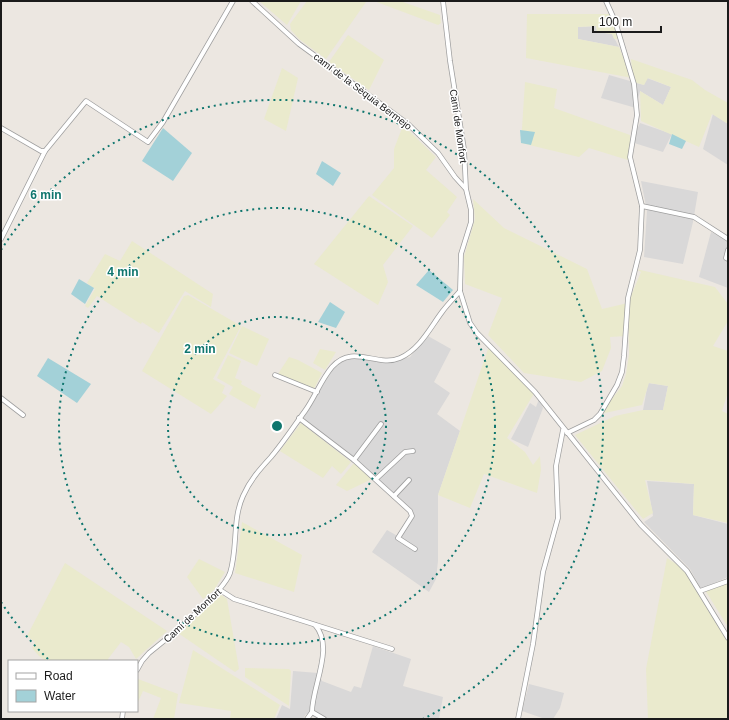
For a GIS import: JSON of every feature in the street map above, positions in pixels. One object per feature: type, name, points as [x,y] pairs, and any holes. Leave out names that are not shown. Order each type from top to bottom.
[{"type":"street","points":[[1,240],[45,151],[86,102],[148,142],[163,122],[233,1]]},
{"type":"street","name":"camí de la Sèquia Bermejo","points":[[252,1],[299,44],[408,124],[438,153],[455,177],[466,189]]},
{"type":"street","name":"Camí de Monfort","points":[[138,668],[149,653],[220,590],[230,572],[236,522],[243,496],[250,481],[271,457],[299,418],[331,368],[338,360],[347,356],[399,359],[408,354],[419,344],[443,311],[460,291],[460,254],[471,222],[471,210],[466,189],[464,149],[450,61],[443,1]]},
{"type":"street","points":[[565,431],[594,420],[600,414],[617,385],[622,372],[628,298],[640,250],[642,206],[630,157],[637,115],[634,84],[615,21],[606,1]]},
{"type":"street","points":[[1,128],[41,151],[45,151]]},
{"type":"street","points":[[642,206],[694,217],[728,239]]},
{"type":"street","points":[[728,250],[726,258],[728,259]]},
{"type":"street","points":[[460,291],[470,323],[477,333],[524,380],[641,525],[686,571],[700,591],[728,638]]},
{"type":"street","points":[[275,375],[316,392]]},
{"type":"street","points":[[1,398],[23,415]]},
{"type":"street","points":[[299,418],[354,460],[410,511],[412,516],[398,538],[415,549]]},
{"type":"street","points":[[354,460],[381,424]]},
{"type":"street","points":[[518,719],[533,644],[543,572],[558,518],[556,466],[565,431]]},
{"type":"street","points":[[376,479],[405,452],[413,451]]},
{"type":"street","points":[[394,496],[409,480]]},
{"type":"street","points":[[700,591],[728,581]]},
{"type":"street","points":[[220,590],[234,599],[392,649]]},
{"type":"street","points":[[307,719],[312,712],[321,671],[323,639],[321,631],[314,624]]},
{"type":"street","points":[[312,712],[324,719]]},
{"type":"shaded area","points":[[596,26],[597,32],[612,34],[619,47],[578,39],[578,27]]},
{"type":"shaded area","points":[[609,75],[644,85],[647,78],[671,87],[663,105],[640,91],[636,108],[601,98]]},
{"type":"shaded area","points":[[713,114],[728,124],[728,165],[703,149]]},
{"type":"shaded area","points":[[640,123],[672,134],[663,152],[631,142]]},
{"type":"shaded area","points":[[641,181],[698,192],[693,222],[683,264],[644,257],[647,211]]},
{"type":"shaded area","points":[[711,232],[728,239],[728,288],[699,277]]},
{"type":"shaded area","points":[[428,336],[451,349],[434,382],[450,393],[437,414],[460,431],[438,495],[438,561],[436,579],[429,592],[372,552],[387,530],[401,538],[413,515],[406,506],[305,421],[304,417],[336,364],[350,357],[394,361],[410,357]]},
{"type":"shaded area","points":[[648,383],[668,386],[663,410],[643,410]]},
{"type":"shaded area","points":[[539,399],[543,408],[528,447],[511,439],[530,403],[536,407]]},
{"type":"shaded area","points":[[647,481],[694,484],[693,515],[728,524],[728,577],[701,589],[690,569],[644,522],[653,516]]},
{"type":"shaded area","points":[[373,646],[411,659],[403,686],[443,697],[439,719],[319,719],[306,714],[303,719],[276,719],[282,705],[290,709],[293,671],[318,673],[322,681],[351,692],[354,686],[361,688]]},
{"type":"shaded area","points":[[529,684],[564,693],[560,708],[553,719],[545,719],[522,711]]},
{"type":"green space","points":[[259,1],[301,1],[287,25]]},
{"type":"green space","points":[[307,1],[366,2],[326,59],[299,39],[291,30],[290,24]]},
{"type":"green space","points":[[374,1],[400,1],[440,15],[441,23],[438,25]]},
{"type":"green space","points":[[527,14],[612,14],[620,39],[614,39],[612,34],[597,32],[596,26],[578,27],[578,39],[619,47],[632,78],[526,58]]},
{"type":"green space","points":[[348,35],[384,60],[369,90],[329,62]]},
{"type":"green space","points":[[631,59],[692,80],[705,90],[728,103],[728,124],[712,114],[699,147],[641,121],[640,91],[663,105],[671,87],[648,78],[644,85],[633,82]]},
{"type":"green space","points":[[282,68],[298,78],[286,131],[264,119]]},
{"type":"green space","points":[[525,82],[557,89],[554,108],[630,135],[631,161],[589,148],[579,157],[521,143]]},
{"type":"green space","points":[[402,128],[409,131],[436,157],[426,170],[457,197],[447,212],[450,215],[432,238],[372,195],[394,168],[394,149]]},
{"type":"green space","points":[[369,196],[413,226],[383,265],[388,282],[378,305],[314,264]]},
{"type":"green space","points":[[473,199],[504,228],[587,269],[602,309],[628,303],[641,272],[636,269],[715,287],[728,304],[728,321],[713,346],[728,351],[728,392],[722,411],[728,414],[728,523],[693,515],[694,484],[645,480],[653,513],[643,519],[575,435],[615,416],[643,410],[663,410],[668,386],[649,383],[642,405],[600,414],[622,386],[626,374],[629,354],[628,309],[626,336],[610,337],[611,348],[602,371],[581,382],[524,373],[488,335],[502,298],[465,284],[464,257],[475,219]]},
{"type":"green space","points":[[132,241],[213,294],[211,307],[185,291],[159,333],[142,322],[141,324],[97,296],[88,308],[85,306],[95,289],[87,283],[105,254],[120,261]]},
{"type":"green space","points":[[188,295],[241,326],[213,379],[225,386],[222,393],[227,396],[211,414],[142,371],[184,296]]},
{"type":"green space","points":[[242,326],[269,339],[257,366],[229,353]]},
{"type":"green space","points":[[489,346],[535,392],[507,438],[525,452],[533,465],[540,456],[541,470],[537,493],[484,474],[470,508],[438,495]]},
{"type":"green space","points":[[320,349],[336,352],[325,370],[313,363]]},
{"type":"green space","points":[[228,355],[241,361],[235,378],[242,381],[241,384],[261,395],[255,409],[229,394],[233,387],[217,378]]},
{"type":"green space","points":[[289,357],[298,360],[322,373],[314,389],[278,374]]},
{"type":"green space","points":[[301,423],[351,462],[341,474],[332,466],[323,478],[280,451]]},
{"type":"green space","points":[[354,463],[372,479],[347,491],[336,485]]},
{"type":"green space","points":[[242,522],[302,555],[294,592],[235,573]]},
{"type":"green space","points":[[667,558],[687,571],[728,639],[728,719],[648,719],[646,669]]},
{"type":"green space","points":[[199,559],[225,572],[214,590],[203,599],[187,577]]},
{"type":"green space","points":[[65,563],[167,631],[136,659],[129,647],[121,642],[108,660],[45,660],[32,648],[35,642],[27,636]]},
{"type":"green space","points":[[728,583],[728,627],[705,590]]},
{"type":"green space","points":[[220,594],[227,599],[239,669],[235,672],[178,633]]},
{"type":"green space","points":[[193,650],[280,705],[274,719],[230,719],[231,711],[179,703]]},
{"type":"green space","points":[[245,668],[289,669],[291,671],[289,706],[245,677]]},
{"type":"green space","points":[[138,679],[178,694],[174,719],[153,719],[161,698],[143,691],[138,702]]},
{"type":"water","points":[[163,128],[192,153],[173,181],[142,161]]},
{"type":"water","points":[[520,130],[535,132],[531,145],[521,143]]},
{"type":"water","points":[[672,134],[686,141],[682,149],[669,144]]},
{"type":"water","points":[[322,161],[341,173],[333,186],[316,174]]},
{"type":"water","points":[[429,270],[453,290],[443,302],[416,285]]},
{"type":"water","points":[[79,279],[94,288],[85,304],[71,294]]},
{"type":"water","points":[[330,302],[345,312],[336,328],[318,322]]},
{"type":"water","points":[[48,358],[91,384],[77,403],[37,376]]}]
